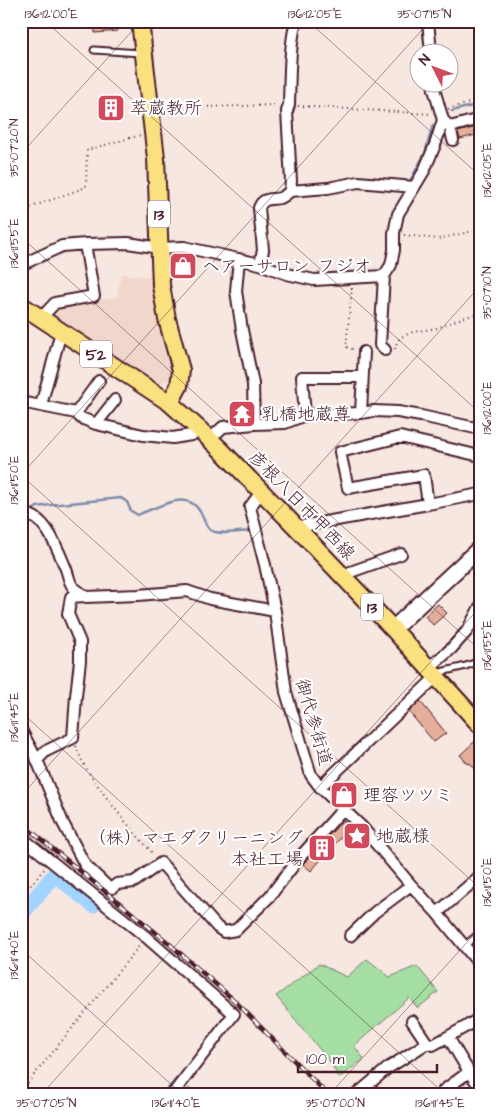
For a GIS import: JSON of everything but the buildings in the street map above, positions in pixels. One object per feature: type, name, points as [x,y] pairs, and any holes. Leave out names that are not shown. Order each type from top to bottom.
[{"type":"main road","name":"13","points":[[140,21],[156,158],[162,285],[167,319],[181,370],[179,386],[170,403]]},
{"type":"main road","name":"52","points":[[21,305],[170,403]]},
{"type":"main road","name":"彦根八日市甲西線","points":[[170,403],[205,435],[297,528],[393,629],[480,725]]},
{"type":"street","points":[[290,191],[287,111],[290,105],[290,60],[296,21]]},
{"type":"street","points":[[428,21],[429,42]]},
{"type":"street","points":[[435,92],[444,121],[453,140]]},
{"type":"street","points":[[444,121],[480,120]]},
{"type":"street","points":[[385,350],[380,346],[384,276],[391,265],[398,214],[424,171],[444,121]]},
{"type":"street","points":[[260,264],[263,250],[259,208],[261,202],[265,200],[282,197],[290,191],[328,188],[358,182],[414,187]]},
{"type":"street","points":[[21,265],[62,246],[128,243],[160,248],[184,248],[260,264],[287,274],[314,280],[384,276]]},
{"type":"street","points":[[41,318],[55,303],[94,296],[85,244]]},
{"type":"street","points":[[239,259],[236,291],[253,384],[254,424]]},
{"type":"street","points":[[41,405],[62,332]]},
{"type":"street","points":[[361,413],[364,352]]},
{"type":"street","points":[[305,414],[302,377],[362,377]]},
{"type":"street","points":[[76,413],[99,381]]},
{"type":"street","points":[[96,424],[115,400]]},
{"type":"street","points":[[21,402],[76,413],[81,418],[96,424],[143,435],[174,438],[205,435],[223,427],[285,423],[305,414],[374,411],[398,412],[480,429]]},
{"type":"street","points":[[428,504],[424,475],[348,488],[340,452],[400,437],[480,456]]},
{"type":"street","name":"御代参街道","points":[[262,492],[250,507],[275,611],[286,692],[311,775],[320,787],[362,827],[411,885],[437,912],[480,965]]},
{"type":"street","points":[[297,528],[480,494]]},
{"type":"street","points":[[21,514],[35,516],[43,523],[56,546],[72,586],[85,596]]},
{"type":"street","points":[[393,629],[480,548]]},
{"type":"street","points":[[342,575],[401,554]]},
{"type":"street","points":[[37,760],[46,751],[73,738],[80,642],[68,614],[71,597],[187,591],[210,599],[275,611]]},
{"type":"street","points":[[320,787],[432,673],[467,631],[480,607]]},
{"type":"street","points":[[21,730],[37,760],[63,823],[85,865],[108,887],[112,888],[117,884],[134,882],[161,863],[217,927],[224,932],[236,930],[270,896],[300,857],[343,809]]},
{"type":"street","points":[[21,837],[146,937],[234,1014],[172,1095]]},
{"type":"street","points":[[437,912],[480,876]]},
{"type":"street","points":[[350,936],[375,912],[411,885]]},
{"type":"street","points":[[412,1021],[427,1042],[433,1045],[480,1018]]},
{"type":"street","points":[[448,1037],[480,1087]]},
{"type":"street","points":[[357,1094],[388,1068],[427,1042]]},
{"type":"street","points":[[447,1095],[444,1090],[469,1072]]},
{"type":"lane","points":[[94,50],[144,53]]},
{"type":"lane","points":[[432,673],[480,661]]},
{"type":"lane","points":[[464,946],[480,932]]},
{"type":"path","points":[[150,108],[290,105],[444,121],[447,110],[480,100]]},
{"type":"path","points":[[21,211],[86,187],[87,150],[153,132]]},
{"type":"path","points":[[394,233],[438,239],[472,231]]},
{"type":"path","points":[[353,278],[346,347],[364,352]]},
{"type":"path","points":[[385,350],[394,350],[396,342],[401,337],[413,332],[437,328],[480,313]]},
{"type":"path","points":[[73,738],[87,770],[104,796],[161,863]]},
{"type":"path","points":[[21,897],[51,861]]},
{"type":"path","points":[[21,1091],[146,937]]},
{"type":"shaded area","points":[[121,274],[152,277],[160,327],[173,377],[156,386],[141,373],[130,371],[52,320],[53,310],[117,297]]},
{"type":"green space","points":[[367,959],[390,977],[417,966],[438,992],[418,1008],[409,998],[354,1046],[364,1059],[339,1078],[330,1062],[276,996],[319,964],[347,977]]},
{"type":"waterway","points":[[422,21],[424,42]]},
{"type":"waterway","points":[[429,92],[434,108]]},
{"type":"waterway","points":[[452,111],[480,104]]},
{"type":"waterway","points":[[410,181],[425,153],[433,125]]},
{"type":"waterway","points":[[30,512],[37,507],[121,498],[127,502],[131,511],[138,515],[172,502],[187,501],[194,504],[208,528],[214,532],[253,531]]},
{"type":"waterway","points":[[21,915],[55,874],[93,905]]},
{"type":"waterway","points":[[163,1095],[176,1079]]},
{"type":"waterway","points":[[189,1089],[196,1095]]},
{"type":"railway","points":[[21,823],[165,940],[235,1001],[328,1095]]},
{"type":"place","name":"萃蔵教所","points":[[111,108]]},
{"type":"place","name":"ヘアーサロン フジオ","points":[[183,266]]},
{"type":"place","name":"乳橋地蔵尊","points":[[242,414]]},
{"type":"place","name":"理容ツツミ","points":[[344,795]]},
{"type":"place","name":"地蔵様","points":[[357,836]]},
{"type":"place","name":"（株）マエダクリーニング 本社工場","points":[[322,848]]}]
